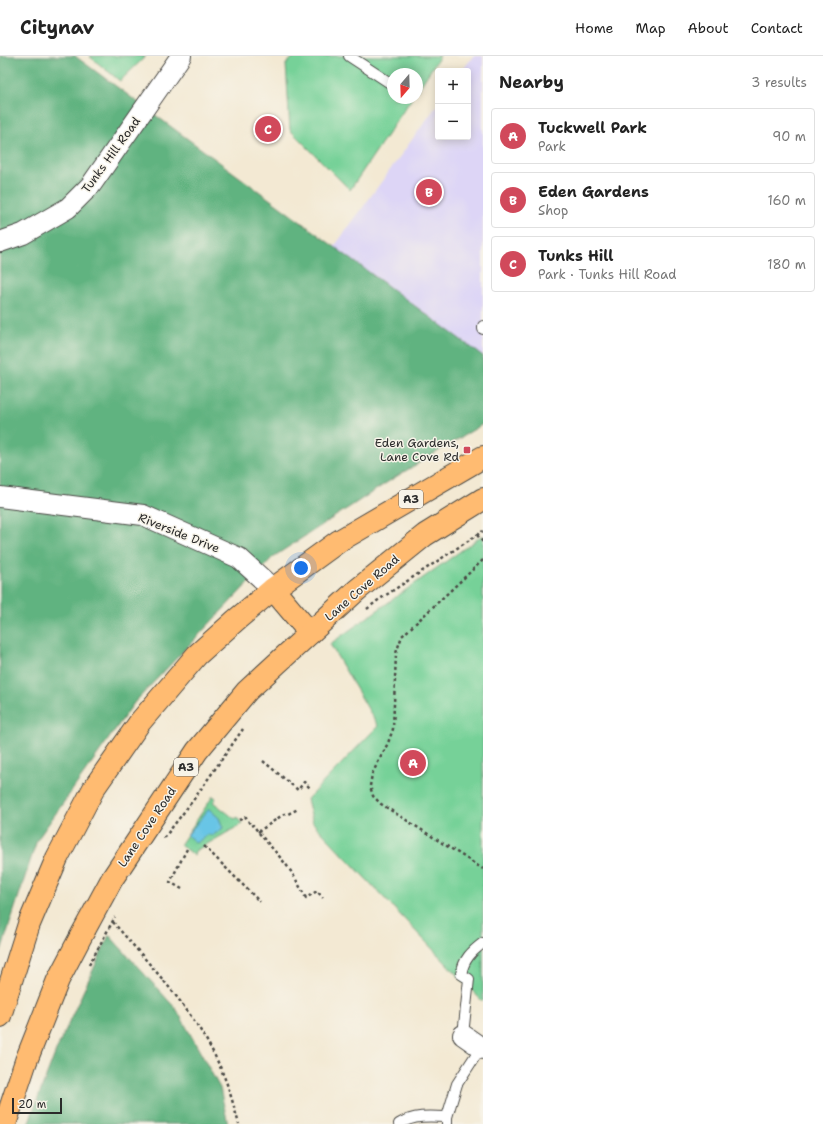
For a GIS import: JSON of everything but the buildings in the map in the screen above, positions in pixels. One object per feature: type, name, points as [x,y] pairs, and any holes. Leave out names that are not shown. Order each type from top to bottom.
[{"type":"highway","name":"A3","points":[[0,1016],[30,924],[44,887],[57,858],[94,788],[140,722],[197,655],[273,588],[339,541],[483,457]]},
{"type":"highway","name":"Lane Cove Road","points":[[5,1124],[26,1061],[58,980],[112,879],[197,751],[247,691],[357,590],[425,535],[483,499]]},
{"type":"highway","points":[[273,588],[310,633]]},
{"type":"street","name":"Tunks Hill Road","points":[[0,242],[23,234],[68,208],[91,185],[181,56]]},
{"type":"street","name":"Riverside Drive","points":[[0,497],[143,515],[239,558],[273,588]]},
{"type":"street","points":[[463,1035],[482,1048]]},
{"type":"lane","points":[[350,56],[387,81]]},
{"type":"lane","points":[[463,1035],[469,979],[461,974],[464,962],[474,950],[483,943]]},
{"type":"lane","points":[[399,1124],[407,1119],[426,1116],[447,1121],[457,1084],[482,1048]]},
{"type":"path","points":[[366,610],[377,601],[483,531]]},
{"type":"path","points":[[477,535],[483,542]]},
{"type":"path","points":[[483,560],[402,636],[396,653],[393,729],[388,744],[372,774],[370,786],[373,796],[381,804],[483,868]]},
{"type":"path","points":[[162,841],[194,799],[245,725]]},
{"type":"path","points":[[263,761],[298,790],[304,782],[311,789]]},
{"type":"path","points":[[258,832],[284,814],[288,814],[298,809]]},
{"type":"path","points":[[239,820],[246,817],[251,826],[253,825],[292,872],[306,898],[317,891],[322,898]]},
{"type":"path","points":[[204,846],[260,902]]},
{"type":"path","points":[[182,889],[170,882],[187,849]]},
{"type":"path","points":[[88,968],[116,915]]},
{"type":"path","points":[[113,922],[185,1008],[207,1041],[224,1074],[239,1124]]},
{"type":"shaded area","points":[[473,56],[483,56],[483,364],[334,247],[435,108],[435,140],[471,140],[471,68],[464,68]]},
{"type":"green space","points":[[0,56],[75,56],[483,356],[483,424],[394,478],[273,557],[134,703],[37,840],[0,954]]},
{"type":"green space","points":[[89,56],[146,56],[120,81]]},
{"type":"green space","points":[[295,56],[440,56],[423,82],[423,68],[387,68],[387,104],[408,104],[350,190],[290,130],[286,64]]},
{"type":"green space","points":[[483,535],[482,1001],[313,823],[307,799],[378,726],[330,644]]},
{"type":"green space","points":[[213,796],[216,798],[213,802],[235,819],[237,817],[242,824],[195,851],[194,855],[180,845]]},
{"type":"green space","points":[[109,935],[177,1010],[220,1088],[228,1124],[28,1124],[56,1051]]},
{"type":"water","points":[[209,809],[219,818],[223,828],[212,836],[209,834],[196,843],[187,835]]},
{"type":"place","name":"Tunks Hill","points":[[268,129]]},
{"type":"place","name":"Eden Gardens","points":[[429,192]]},
{"type":"place","name":"Eden Gardens, Lane Cove Rd","points":[[467,450]]},
{"type":"place","name":"Tuckwell Park","points":[[413,763]]}]
